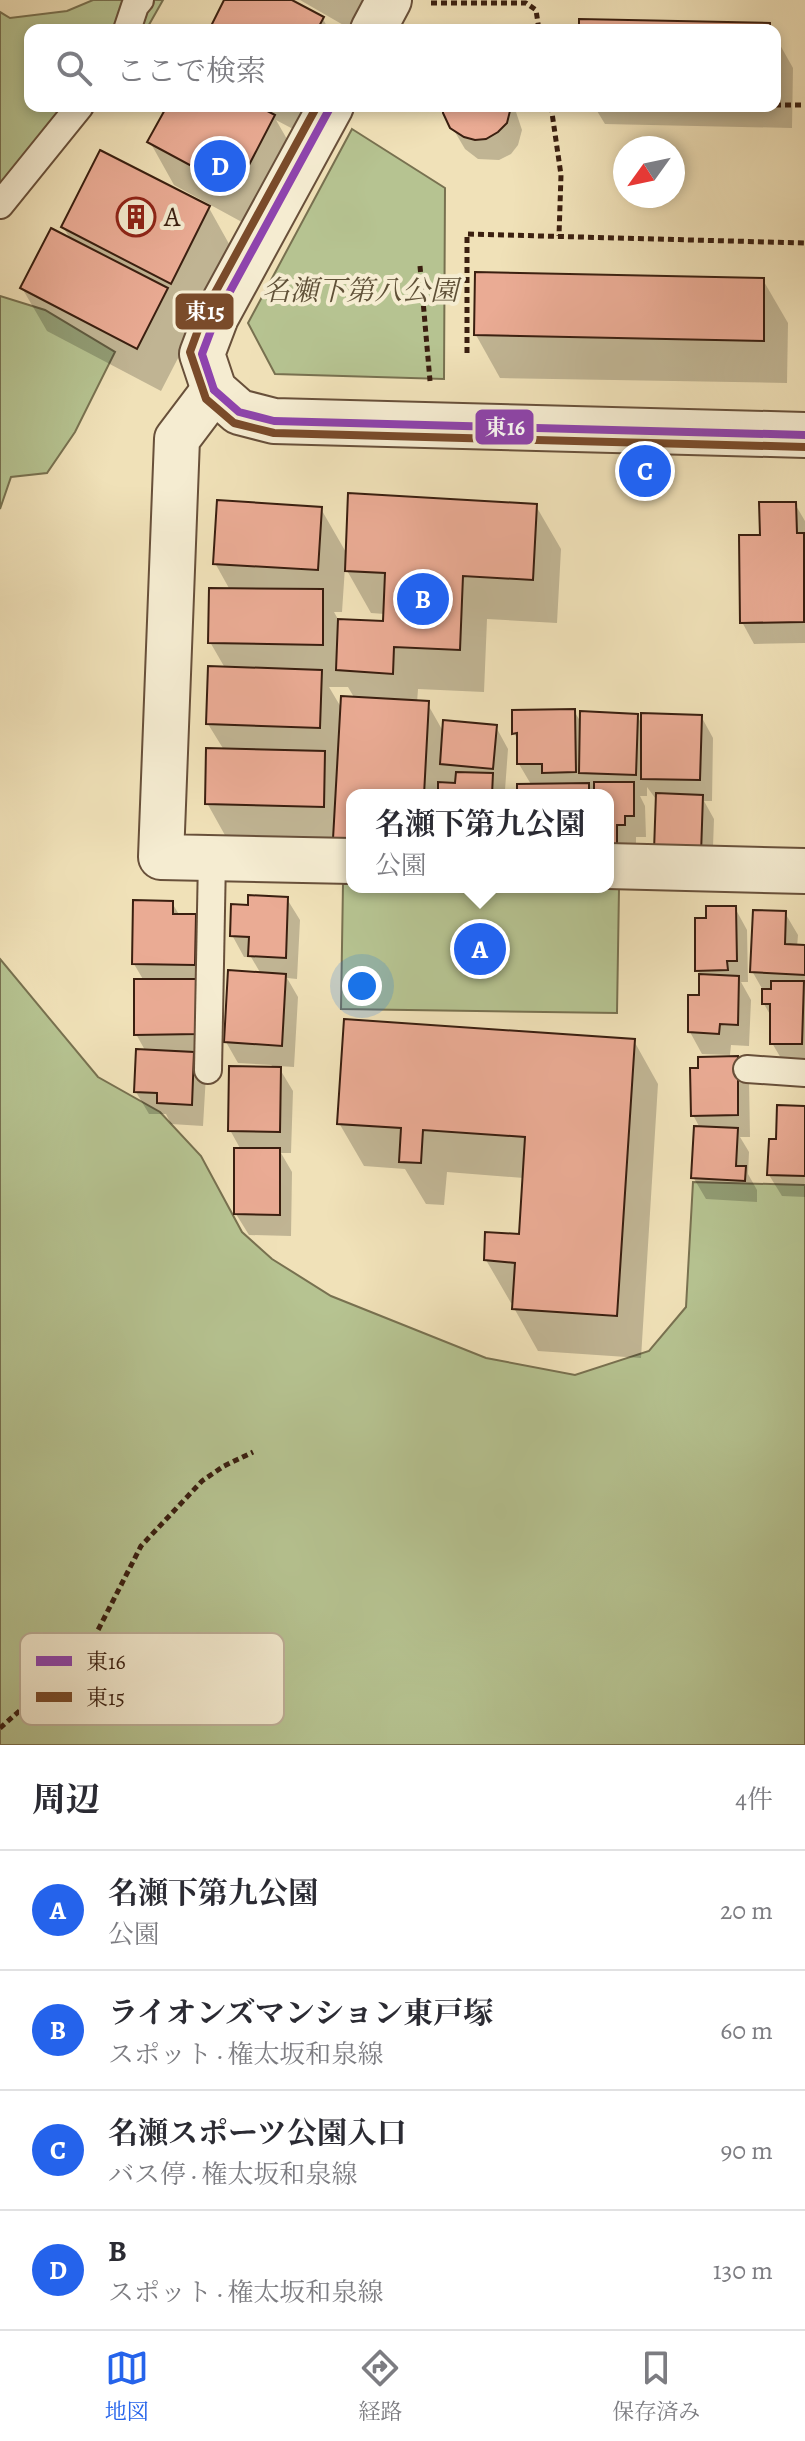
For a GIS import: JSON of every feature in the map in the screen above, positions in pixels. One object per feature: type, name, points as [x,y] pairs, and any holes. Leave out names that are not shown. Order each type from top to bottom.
[{"type":"street","points":[[380,24],[406,2]]},
{"type":"street","points":[[328,112],[216,317],[202,354],[214,390],[239,412],[274,421],[805,435]]},
{"type":"street","points":[[214,390],[177,439],[161,857],[346,861]]},
{"type":"street","points":[[614,866],[805,871]]},
{"type":"lane","points":[[129,24],[140,0]]},
{"type":"lane","points":[[0,205],[75,112]]},
{"type":"lane","points":[[208,1070],[212,858]]},
{"type":"lane","points":[[747,1069],[805,1073]]},
{"type":"path","points":[[406,2],[526,3],[536,10],[538,24]]},
{"type":"path","points":[[781,105],[805,105]]},
{"type":"path","points":[[552,112],[561,175],[559,236]]},
{"type":"path","points":[[467,353],[467,234],[805,243]]},
{"type":"path","points":[[420,266],[430,384]]},
{"type":"path","points":[[97,1633],[141,1546],[202,1481],[253,1452]]},
{"type":"path","points":[[0,1728],[20,1710]]},
{"type":"green space","points":[[93,0],[163,0],[149,24],[24,24],[24,112],[85,112],[0,218],[0,12],[10,18],[67,11]]},
{"type":"green space","name":"名瀬下第八公園","points":[[352,129],[445,188],[444,379],[275,374],[248,323]]},
{"type":"green space","points":[[0,296],[45,310],[115,352],[75,432],[47,473],[11,477],[0,509]]},
{"type":"green space","points":[[343,884],[346,884],[346,893],[614,893],[614,889],[619,889],[617,1013],[341,1009]]},
{"type":"green space","points":[[0,959],[98,1077],[160,1112],[201,1156],[242,1232],[272,1259],[331,1296],[486,1358],[575,1375],[649,1351],[686,1307],[693,1182],[805,1185],[805,1745],[0,1745]]},
{"type":"building","points":[[224,0],[292,0],[324,17],[320,24],[212,24]]},
{"type":"building","points":[[579,19],[770,23],[770,24],[579,24]]},
{"type":"building","points":[[164,112],[269,112],[275,115],[236,190],[147,142]]},
{"type":"building","points":[[510,112],[507,123],[498,132],[486,139],[475,140],[450,128],[443,113]]},
{"type":"building","name":"A","points":[[100,150],[210,206],[171,284],[61,227]]},
{"type":"building","points":[[51,228],[168,288],[137,349],[20,288]]},
{"type":"building","points":[[475,272],[764,278],[764,341],[474,335]]},
{"type":"building","points":[[348,493],[537,504],[533,580],[463,576],[460,650],[394,647],[393,674],[336,670],[338,619],[383,621],[385,573],[345,571]]},
{"type":"building","points":[[217,500],[322,507],[318,570],[213,564]]},
{"type":"building","points":[[759,502],[796,502],[797,533],[804,533],[804,622],[740,623],[739,535],[760,535]]},
{"type":"building","points":[[209,588],[323,589],[323,645],[208,643]]},
{"type":"building","points":[[208,666],[322,670],[320,728],[206,724]]},
{"type":"building","points":[[341,696],[429,701],[424,789],[346,789],[346,840],[333,839]]},
{"type":"building","points":[[575,709],[576,772],[542,773],[542,764],[517,764],[517,733],[512,734],[512,710]]},
{"type":"building","points":[[580,711],[638,714],[636,775],[579,773]]},
{"type":"building","points":[[641,713],[702,715],[700,780],[641,779]]},
{"type":"building","points":[[443,720],[497,725],[493,769],[440,764]]},
{"type":"building","points":[[206,748],[325,751],[324,807],[205,804]]},
{"type":"building","points":[[456,772],[493,773],[492,789],[438,789],[438,782],[455,783]]},
{"type":"building","points":[[594,782],[634,782],[634,816],[625,816],[625,825],[617,825],[617,847],[614,847],[614,789],[594,789]]},
{"type":"building","points":[[589,783],[589,789],[517,789],[517,784]]},
{"type":"building","points":[[656,793],[703,795],[701,854],[654,851]]},
{"type":"building","points":[[248,895],[288,897],[286,958],[248,956],[249,937],[230,936],[231,904],[248,905]]},
{"type":"building","points":[[133,900],[173,901],[173,914],[196,914],[195,965],[132,964]]},
{"type":"building","points":[[706,906],[736,906],[737,961],[727,961],[728,970],[695,971],[695,918],[706,918]]},
{"type":"building","points":[[753,910],[786,911],[785,944],[805,945],[805,975],[750,972]]},
{"type":"building","points":[[228,970],[286,974],[282,1046],[224,1042]]},
{"type":"building","points":[[699,974],[739,976],[738,1025],[720,1024],[719,1034],[688,1032],[688,995],[699,995]]},
{"type":"building","points":[[134,979],[197,979],[198,1034],[134,1035]]},
{"type":"building","points":[[771,981],[804,981],[802,1044],[770,1044],[770,1004],[762,1004],[762,989],[771,989]]},
{"type":"building","points":[[344,1019],[635,1039],[617,1316],[512,1309],[515,1263],[484,1260],[485,1232],[519,1234],[525,1137],[423,1130],[421,1163],[399,1162],[401,1128],[337,1124]]},
{"type":"building","points":[[136,1049],[194,1052],[192,1105],[157,1103],[157,1093],[134,1092]]},
{"type":"building","points":[[738,1056],[738,1115],[691,1116],[690,1068],[698,1068],[698,1057]]},
{"type":"building","points":[[229,1066],[281,1067],[280,1132],[228,1131]]},
{"type":"building","points":[[777,1105],[805,1106],[805,1176],[767,1175],[769,1139],[776,1139]]},
{"type":"building","points":[[694,1126],[738,1128],[736,1166],[746,1166],[745,1181],[691,1178]]},
{"type":"building","points":[[234,1148],[280,1148],[280,1215],[234,1214]]},
{"type":"transit line","name":"東15","points":[[314,112],[205,311],[190,352],[206,399],[234,423],[274,433],[805,447]]},
{"type":"transit line","name":"東16","points":[[214,390],[202,354],[216,317],[328,112]]},
{"type":"transit line","name":"東16","points":[[214,390],[239,412],[274,421],[805,435]]},
{"type":"place","name":"B","points":[[220,166]]},
{"type":"place","name":"A","points":[[136,217]]},
{"type":"place","name":"名瀬スポーツ公園入口","points":[[645,471]]},
{"type":"place","name":"ライオンズマンション東戸塚","points":[[423,599]]},
{"type":"place","name":"名瀬下第九公園","points":[[480,949]]}]
